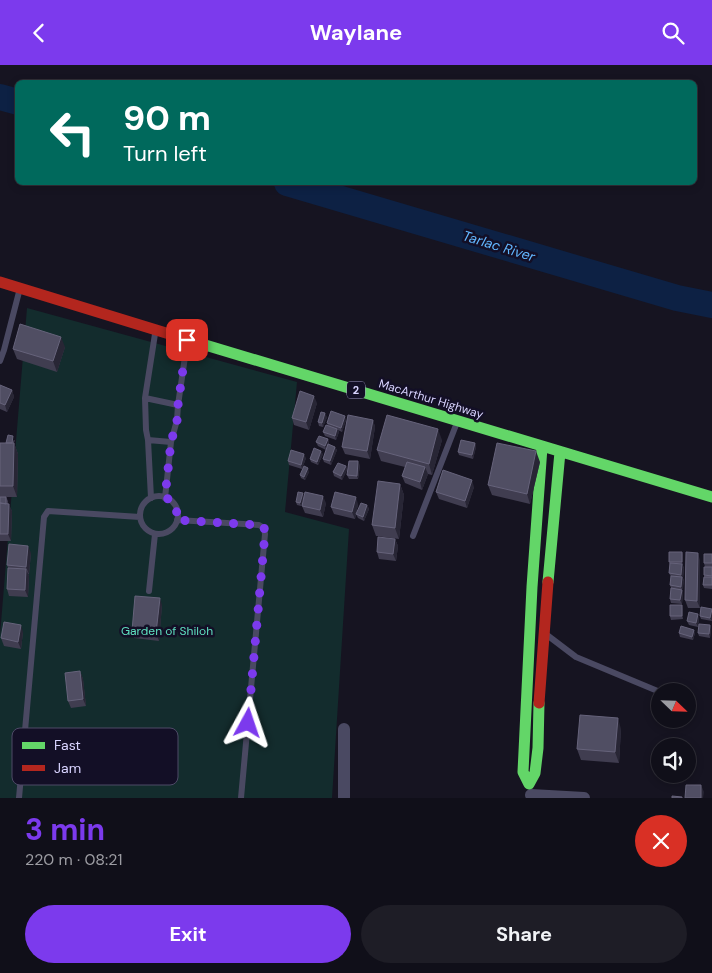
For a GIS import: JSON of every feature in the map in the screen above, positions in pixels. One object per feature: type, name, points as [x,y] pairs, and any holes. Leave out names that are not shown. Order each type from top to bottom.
[{"type":"main road","name":"MacArthur Highway","points":[[0,282],[712,497]]},
{"type":"main road","points":[[530,793],[523,772],[532,587],[542,447]]},
{"type":"main road","points":[[530,793],[538,748],[547,590],[560,452]]},
{"type":"street","points":[[532,587],[547,590]]},
{"type":"street","points":[[526,710],[539,709]]},
{"type":"street","points":[[344,729],[344,798]]},
{"type":"street","points":[[530,793],[584,798]]},
{"type":"lane","points":[[0,361],[20,288]]},
{"type":"lane","points":[[151,498],[145,398],[156,330]]},
{"type":"lane","points":[[165,497],[171,442],[177,421],[187,340]]},
{"type":"lane","points":[[145,398],[178,405]]},
{"type":"lane","points":[[413,536],[458,421]]},
{"type":"lane","points":[[148,440],[171,442]]},
{"type":"lane","points":[[165,497],[174,504],[178,515],[177,520],[171,530],[161,534],[149,532],[140,517],[143,506],[151,498],[165,497]]},
{"type":"lane","points":[[25,728],[44,517],[48,511],[140,517]]},
{"type":"lane","points":[[177,520],[259,525],[264,527],[265,533],[241,798]]},
{"type":"lane","points":[[149,591],[155,534]]},
{"type":"lane","points":[[544,633],[576,657],[651,688]]},
{"type":"lane","points":[[19,798],[20,785]]},
{"type":"green space","name":"Garden of Shiloh","points":[[27,308],[297,382],[285,512],[349,529],[332,798],[0,798],[0,635]]},
{"type":"building","points":[[20,324],[61,337],[53,361],[13,349]]},
{"type":"building","points":[[0,385],[12,390],[5,405],[0,403]]},
{"type":"building","points":[[300,391],[314,396],[306,422],[292,418]]},
{"type":"building","points":[[331,411],[345,416],[341,428],[327,423]]},
{"type":"building","points":[[321,412],[325,413],[322,423],[318,422]]},
{"type":"building","points":[[348,415],[373,420],[367,451],[342,447]]},
{"type":"building","points":[[387,415],[438,429],[429,464],[377,450]]},
{"type":"building","points":[[326,425],[337,429],[335,436],[323,432]]},
{"type":"building","points":[[8,435],[13,436],[12,443],[6,443]]},
{"type":"building","points":[[319,436],[328,439],[325,446],[316,442]]},
{"type":"building","points":[[461,440],[475,443],[472,455],[458,452]]},
{"type":"building","points":[[0,443],[14,443],[13,486],[0,486]]},
{"type":"building","points":[[497,443],[536,451],[527,494],[488,485]]},
{"type":"building","points":[[328,444],[335,447],[330,461],[323,459]]},
{"type":"building","points":[[314,448],[321,451],[317,462],[310,459]]},
{"type":"building","points":[[291,450],[304,454],[301,465],[288,461]]},
{"type":"building","points":[[349,461],[358,461],[357,476],[347,475]]},
{"type":"building","points":[[407,462],[425,467],[420,482],[402,476]]},
{"type":"building","points":[[338,463],[346,466],[341,476],[333,472]]},
{"type":"building","points":[[304,466],[308,468],[304,477],[300,475]]},
{"type":"building","points":[[443,470],[472,480],[465,501],[436,492]]},
{"type":"building","points":[[378,481],[400,484],[395,528],[372,525]]},
{"type":"building","points":[[298,492],[303,493],[300,503],[296,502]]},
{"type":"building","points":[[305,492],[323,496],[320,510],[302,506]]},
{"type":"building","points":[[335,492],[356,497],[352,512],[331,507]]},
{"type":"building","points":[[0,497],[6,497],[6,504],[0,503]]},
{"type":"building","points":[[0,503],[9,504],[8,534],[0,534]]},
{"type":"building","points":[[361,503],[367,505],[363,517],[356,514]]},
{"type":"building","points":[[378,537],[395,539],[393,554],[377,552]]},
{"type":"building","points":[[9,544],[28,546],[26,567],[7,565]]},
{"type":"building","points":[[669,552],[682,552],[682,562],[669,562]]},
{"type":"building","points":[[686,552],[698,553],[697,601],[685,600]]},
{"type":"building","points":[[704,554],[712,554],[712,563],[704,563]]},
{"type":"building","points":[[670,563],[682,564],[681,575],[669,573]]},
{"type":"building","points":[[704,567],[712,567],[712,576],[704,575]]},
{"type":"building","points":[[8,568],[26,569],[25,590],[7,589]]},
{"type":"building","points":[[671,576],[682,577],[681,587],[670,585]]},
{"type":"building","points":[[704,577],[712,577],[712,585],[703,585]]},
{"type":"building","points":[[671,588],[682,590],[680,600],[670,599]]},
{"type":"building","points":[[135,596],[160,598],[156,633],[132,631]]},
{"type":"building","points":[[670,605],[682,605],[682,616],[670,616]]},
{"type":"building","points":[[701,607],[712,609],[710,618],[700,616]]},
{"type":"building","points":[[689,612],[698,614],[696,623],[687,621]]},
{"type":"building","points":[[4,622],[21,625],[18,642],[1,638]]},
{"type":"building","points":[[699,624],[710,625],[709,634],[698,633]]},
{"type":"building","points":[[681,626],[694,630],[692,637],[679,633]]},
{"type":"building","points":[[80,671],[83,699],[68,701],[65,673]]},
{"type":"building","points":[[580,715],[618,718],[615,752],[577,749]]},
{"type":"building","points":[[686,785],[701,785],[701,798],[685,798]]},
{"type":"waterway","name":"Tarlac River","points":[[0,97],[15,101]]},
{"type":"waterway","name":"Tarlac River","points":[[294,185],[677,298],[712,305]]},
{"type":"traffic: fast","points":[[192,341],[712,497]]},
{"type":"traffic: fast","points":[[539,703],[538,748],[535,773],[529,784],[523,772],[532,587],[542,447]]},
{"type":"traffic: fast","points":[[548,582],[560,452]]},
{"type":"traffic: jam","points":[[0,282],[192,341]]},
{"type":"traffic: jam","points":[[539,703],[548,582]]},
{"type":"route","points":[[187,340],[177,421],[171,442],[165,497],[174,504],[178,515],[177,520],[259,525],[264,527],[265,533],[248,723]]}]
